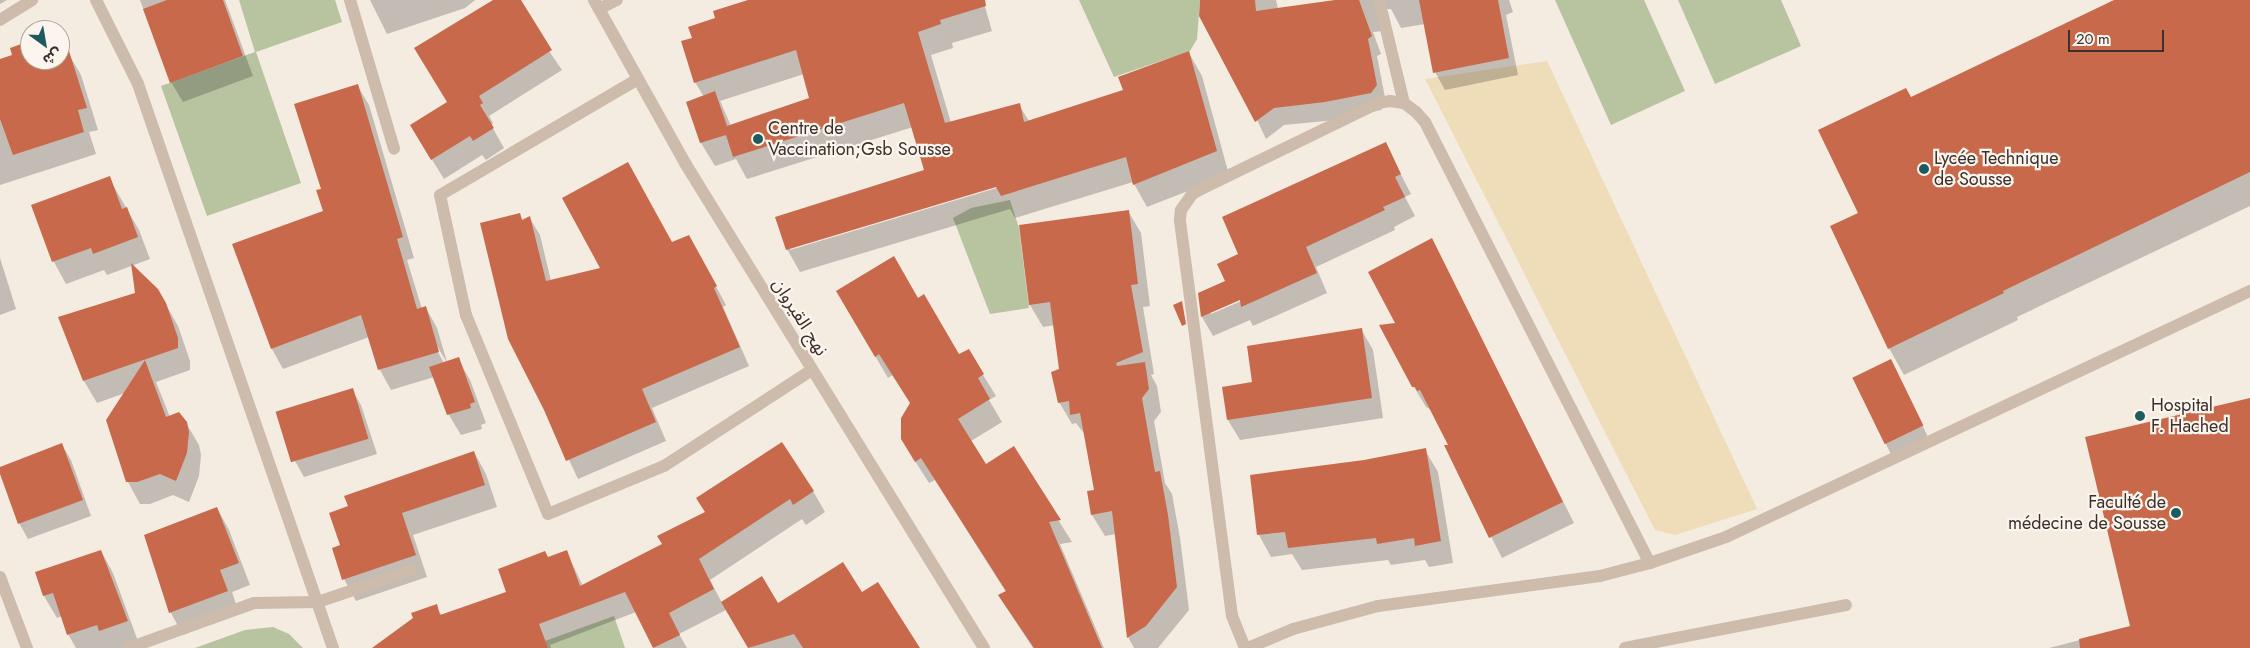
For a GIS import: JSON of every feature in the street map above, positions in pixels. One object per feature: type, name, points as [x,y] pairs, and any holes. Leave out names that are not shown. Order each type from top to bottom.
[{"type":"street","points":[[0,20],[32,0]]},
{"type":"street","points":[[96,0],[138,84],[333,648]]},
{"type":"street","points":[[350,0],[394,149]]},
{"type":"street","points":[[597,5],[617,0]]},
{"type":"street","points":[[1379,0],[1404,103]]},
{"type":"street","name":"نهج القيروان","points":[[597,5],[685,163],[984,648]]},
{"type":"street","points":[[638,79],[440,195],[466,315],[548,514],[664,466],[812,370]]},
{"type":"street","points":[[1650,563],[1424,122],[1416,112],[1404,103],[1390,100],[1378,103],[1192,194],[1181,210],[1180,219],[1232,616],[1246,648],[1293,629],[1378,606],[1600,576],[1650,563],[1726,537],[2250,291]]},
{"type":"street","points":[[129,648],[254,603],[318,602],[412,570]]},
{"type":"street","points":[[0,577],[26,648]]},
{"type":"street","points":[[1625,648],[1846,605]]},
{"type":"green space","points":[[239,0],[335,0],[342,22],[256,52],[301,183],[207,216],[161,86],[255,52]]},
{"type":"green space","points":[[1079,0],[1200,0],[1197,39],[1190,51],[1114,77]]},
{"type":"green space","points":[[1555,0],[1644,0],[1685,91],[1611,125]]},
{"type":"green space","points":[[1678,0],[1781,0],[1801,46],[1715,84]]},
{"type":"green space","points":[[1010,200],[1019,228],[1029,308],[990,314],[953,218],[971,208]]},
{"type":"green space","points":[[614,616],[625,648],[548,648],[545,641]]},
{"type":"green space","points":[[273,627],[289,634],[303,648],[195,648],[245,630]]},
{"type":"sand","points":[[1547,61],[1757,509],[1675,535],[1655,530],[1425,79]]},
{"type":"building","points":[[167,0],[223,0],[243,56],[170,83],[143,9]]},
{"type":"building","points":[[493,0],[521,0],[552,50],[479,96],[483,103],[480,105],[494,128],[473,141],[470,136],[431,160],[410,125],[447,102],[414,48]]},
{"type":"building","points":[[748,0],[985,0],[986,6],[940,20],[941,24],[918,32],[945,123],[1020,103],[1024,122],[1123,90],[1118,77],[1189,51],[1217,151],[1133,185],[1126,157],[1001,196],[996,187],[786,250],[775,217],[924,170],[904,103],[733,157],[726,135],[700,143],[686,102],[715,91],[727,126],[809,98],[796,50],[694,83],[681,41],[692,38],[688,27],[715,18],[713,11]]},
{"type":"building","points":[[1200,0],[1255,0],[1256,11],[1335,0],[1359,0],[1372,36],[1368,39],[1377,85],[1371,93],[1325,102],[1274,108],[1255,122],[1199,16]]},
{"type":"building","points":[[1419,0],[1498,0],[1509,58],[1433,73]]},
{"type":"building","points":[[2114,0],[2250,0],[2250,172],[2003,291],[2004,293],[1888,349],[1830,226],[1858,213],[1818,130],[1906,88],[1911,97]]},
{"type":"building","points":[[20,44],[20,70],[70,70],[70,54],[87,108],[78,110],[84,132],[13,155],[0,119],[0,59],[12,55],[10,48]]},
{"type":"building","points":[[358,84],[403,237],[397,239],[417,309],[426,306],[439,352],[378,370],[361,315],[271,349],[232,244],[323,211],[316,190],[321,189],[294,104]]},
{"type":"building","points":[[1386,142],[1401,174],[1395,177],[1405,197],[1383,207],[1385,210],[1306,247],[1317,273],[1241,307],[1240,300],[1201,317],[1198,293],[1225,281],[1217,264],[1238,254],[1222,217]]},
{"type":"building","points":[[628,162],[672,242],[689,235],[717,286],[714,288],[740,347],[642,389],[656,422],[566,461],[544,410],[508,339],[480,223],[520,213],[522,220],[530,216],[546,281],[600,268],[562,198]]},
{"type":"building","points":[[110,176],[122,209],[127,207],[138,237],[93,254],[91,248],[52,262],[31,205]]},
{"type":"building","points":[[1129,210],[1138,284],[1131,285],[1143,352],[1116,363],[1117,366],[1145,362],[1149,389],[1142,398],[1155,472],[1160,471],[1168,515],[1177,587],[1146,626],[1127,638],[1112,511],[1091,515],[1087,491],[1094,490],[1080,413],[1070,415],[1069,401],[1058,403],[1051,372],[1059,369],[1050,302],[1029,305],[1019,225]]},
{"type":"building","points":[[1432,238],[1563,502],[1489,538],[1444,445],[1448,445],[1420,390],[1417,391],[1415,387],[1412,387],[1379,325],[1395,323],[1368,272]]},
{"type":"building","points":[[894,256],[918,298],[924,294],[959,354],[969,349],[984,374],[978,378],[990,399],[958,419],[986,464],[1014,446],[1061,520],[1049,522],[1102,648],[1034,648],[998,595],[1006,591],[921,458],[915,462],[901,439],[901,418],[910,403],[879,354],[875,357],[836,291]]},
{"type":"building","points":[[131,263],[158,289],[166,303],[178,338],[178,348],[83,381],[58,317],[135,293]]},
{"type":"building","points":[[1182,301],[1186,324],[1182,326],[1173,305]]},
{"type":"building","points":[[1362,328],[1372,398],[1227,420],[1222,387],[1252,382],[1247,346]]},
{"type":"building","points":[[459,357],[475,402],[470,404],[471,408],[447,415],[429,367]]},
{"type":"building","points":[[1891,359],[1923,426],[1885,444],[1852,378]]},
{"type":"building","points":[[145,360],[166,417],[179,412],[187,422],[189,432],[187,453],[176,481],[160,474],[137,482],[126,482],[106,420]]},
{"type":"building","points":[[353,388],[368,439],[291,462],[276,412]]},
{"type":"building","name":"Faculté de médecine de Sousse","points":[[2250,398],[2250,648],[2080,648],[2079,639],[2130,626],[2085,437]]},
{"type":"building","points":[[782,442],[814,491],[793,505],[790,499],[699,559],[714,589],[669,613],[680,635],[653,648],[625,592],[539,624],[548,648],[372,648],[413,618],[411,613],[437,604],[440,615],[506,592],[498,569],[545,551],[548,557],[567,550],[580,586],[662,544],[657,536],[705,512],[696,498]]},
{"type":"building","points":[[62,443],[83,500],[18,524],[0,474],[0,467]]},
{"type":"building","points":[[1426,448],[1441,541],[1415,546],[1414,538],[1377,544],[1376,538],[1288,548],[1285,532],[1257,535],[1250,475],[1364,460]]},
{"type":"building","points":[[474,451],[485,485],[402,513],[416,555],[342,580],[332,548],[340,545],[329,513],[348,506],[344,496]]},
{"type":"building","points":[[217,507],[239,563],[220,570],[228,591],[169,613],[144,535]]},
{"type":"building","points":[[101,550],[128,621],[99,631],[97,625],[67,635],[53,593],[43,596],[35,572]]},
{"type":"building","points":[[843,562],[862,592],[878,582],[920,648],[803,648],[794,634],[748,648],[721,602],[762,576],[778,603]]},
{"type":"place","name":"Centre de Vaccination;Gsb Sousse","points":[[758,139]]},
{"type":"place","name":"Lycée Technique de Sousse","points":[[1924,169]]},
{"type":"place","name":"Hospital F. Hached","points":[[2140,416]]},
{"type":"place","name":"Faculté de médecine de Sousse","points":[[2176,513]]}]
